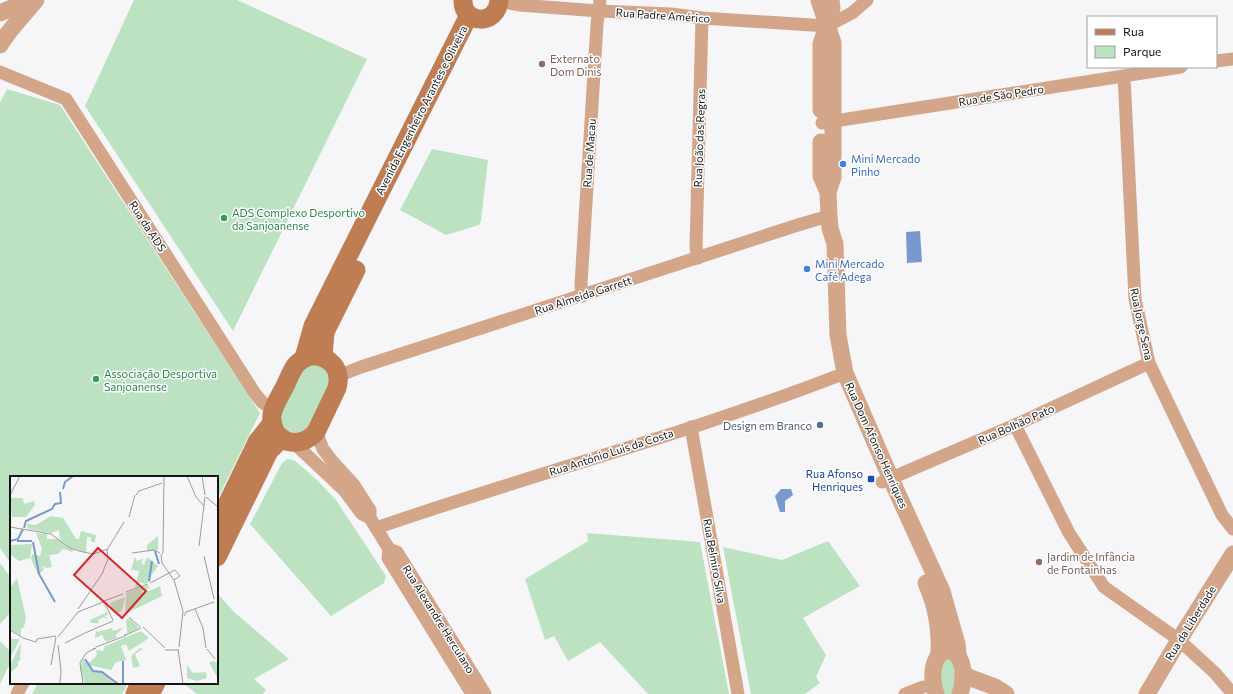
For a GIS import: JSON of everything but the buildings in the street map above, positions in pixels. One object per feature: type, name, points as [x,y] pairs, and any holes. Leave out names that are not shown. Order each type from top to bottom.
[{"type":"main road","name":"Avenida Engenheiro Arantes e Oliveira","points":[[467,7],[487,18],[492,16],[498,6],[499,0]]},
{"type":"main road","name":"Avenida Engenheiro Arantes e Oliveira","points":[[323,357],[326,332],[469,36],[467,7]]},
{"type":"main road","name":"Avenida Engenheiro Arantes e Oliveira","points":[[218,523],[257,442],[272,416],[294,367],[304,358],[313,326],[467,7]]},
{"type":"main road","points":[[272,416],[277,434],[288,440],[300,442],[312,437],[316,432],[339,382],[333,365],[323,357],[310,356],[304,358]]},
{"type":"main road","points":[[218,555],[269,451],[288,440]]},
{"type":"main road","points":[[135,694],[140,684]]},
{"type":"main road","points":[[150,694],[155,684]]},
{"type":"street","points":[[0,13],[14,7],[20,0]]},
{"type":"street","points":[[0,44],[6,34],[24,16],[36,0]]},
{"type":"street","name":"Rua Padre Américo","points":[[499,0],[519,5],[599,5],[702,18],[827,26]]},
{"type":"street","name":"Rua Dom Afonso Henriques","points":[[819,0],[833,43],[827,122],[833,177],[828,192],[829,222],[825,244],[828,341],[841,374],[842,394],[942,590],[957,644],[958,655],[962,663],[963,675],[962,690],[960,694]]},
{"type":"street","points":[[827,26],[832,8],[831,0]]},
{"type":"street","points":[[827,26],[852,13],[867,0]]},
{"type":"street","name":"Rua de Macau","points":[[582,296],[581,284],[599,5]]},
{"type":"street","name":"Rua João das Regras","points":[[698,258],[696,247],[702,18]]},
{"type":"street","points":[[1217,61],[1233,59]]},
{"type":"street","name":"Rua de São Pedro","points":[[827,122],[1175,68]]},
{"type":"street","name":"Rua da ADS","points":[[0,72],[66,99],[254,392],[272,416]]},
{"type":"street","name":"Rua Jorge Sena","points":[[1124,76],[1135,299],[1149,363],[1222,515],[1233,529]]},
{"type":"street","name":"Rua Almeida Garrett","points":[[338,376],[361,367],[801,224],[829,222]]},
{"type":"street","name":"Rua Bolhão Pato","points":[[886,480],[1015,425],[1149,363]]},
{"type":"street","name":"Rua António Luis da Costa","points":[[373,523],[691,427],[841,374]]},
{"type":"street","points":[[1015,425],[1069,533],[1104,588],[1179,640],[1215,673],[1233,694]]},
{"type":"street","name":"Rua Belmiro Silva","points":[[691,427],[738,694]]},
{"type":"street","name":"Rua Alexandre Herculano","points":[[316,432],[323,449],[344,473],[370,510],[373,523],[389,549],[388,558],[472,694]]},
{"type":"street","name":"Rua Alexandre Herculano","points":[[288,440],[344,490],[362,514],[373,523]]},
{"type":"street","name":"Rua Dom Afonso Henriques","points":[[886,480],[932,596],[940,640],[939,654],[933,668],[933,683],[930,690]]},
{"type":"street","name":"Rua Alexandre Herculano","points":[[389,549],[398,552],[485,694]]},
{"type":"street","name":"Rua da Liberdade","points":[[1147,694],[1233,554]]},
{"type":"street","points":[[939,654],[945,650],[949,650],[958,655]]},
{"type":"street","points":[[963,675],[995,687],[1006,694]]},
{"type":"street","points":[[17,694],[22,684]]},
{"type":"street","points":[[905,694],[930,690]]},
{"type":"green space","name":"ADS Complexo Desportivo da Sanjoanense","points":[[134,0],[237,0],[367,59],[233,331],[85,106]]},
{"type":"green space","points":[[7,89],[60,105],[260,413],[218,498],[218,476],[10,476],[10,563],[0,548],[0,103]]},
{"type":"green space","points":[[432,149],[488,160],[481,221],[479,225],[446,235],[400,210]]},
{"type":"green space","points":[[311,365],[324,369],[328,373],[330,381],[309,428],[295,434],[284,429],[281,422],[281,414],[301,371]]},
{"type":"green space","points":[[287,459],[294,460],[318,481],[336,500],[386,576],[384,583],[331,616],[250,524],[282,463]]},
{"type":"green space","points":[[587,533],[700,542],[729,694],[648,694],[600,642],[568,661],[554,636],[545,640],[525,579],[588,541]]},
{"type":"green space","points":[[828,541],[860,586],[803,618],[826,655],[816,677],[820,683],[805,694],[751,694],[723,547],[782,560]]},
{"type":"green space","points":[[0,563],[10,577],[10,613],[0,624]]},
{"type":"green space","points":[[218,594],[234,612],[289,659],[254,679],[266,690],[263,694],[197,694],[184,684],[218,684]]},
{"type":"green space","points":[[0,641],[10,651],[10,663],[0,684]]},
{"type":"green space","points":[[940,658],[956,658],[955,694],[939,694]]},
{"type":"green space","points":[[37,684],[127,684],[122,694],[32,694]]},
{"type":"water","points":[[920,231],[922,262],[907,263],[906,232]]},
{"type":"water","points":[[781,489],[791,489],[793,495],[785,501],[785,512],[780,512],[775,496]]},
{"type":"place","name":"Externato Dom Dinis","points":[[542,64]]},
{"type":"place","name":"Mini Mercado Pinho","points":[[843,164]]},
{"type":"place","name":"ADS Complexo Desportivo da Sanjoanense","points":[[224,218]]},
{"type":"place","name":"Mini Mercado Café Adega","points":[[807,269]]},
{"type":"place","name":"Associação Desportiva Sanjoanense","points":[[96,379]]},
{"type":"place","name":"Design em Branco","points":[[820,425]]},
{"type":"place","name":"Rua Afonso Henriques","points":[[871,479]]},
{"type":"place","name":"Jardim de Infância de Fontainhas","points":[[1039,562]]}]
